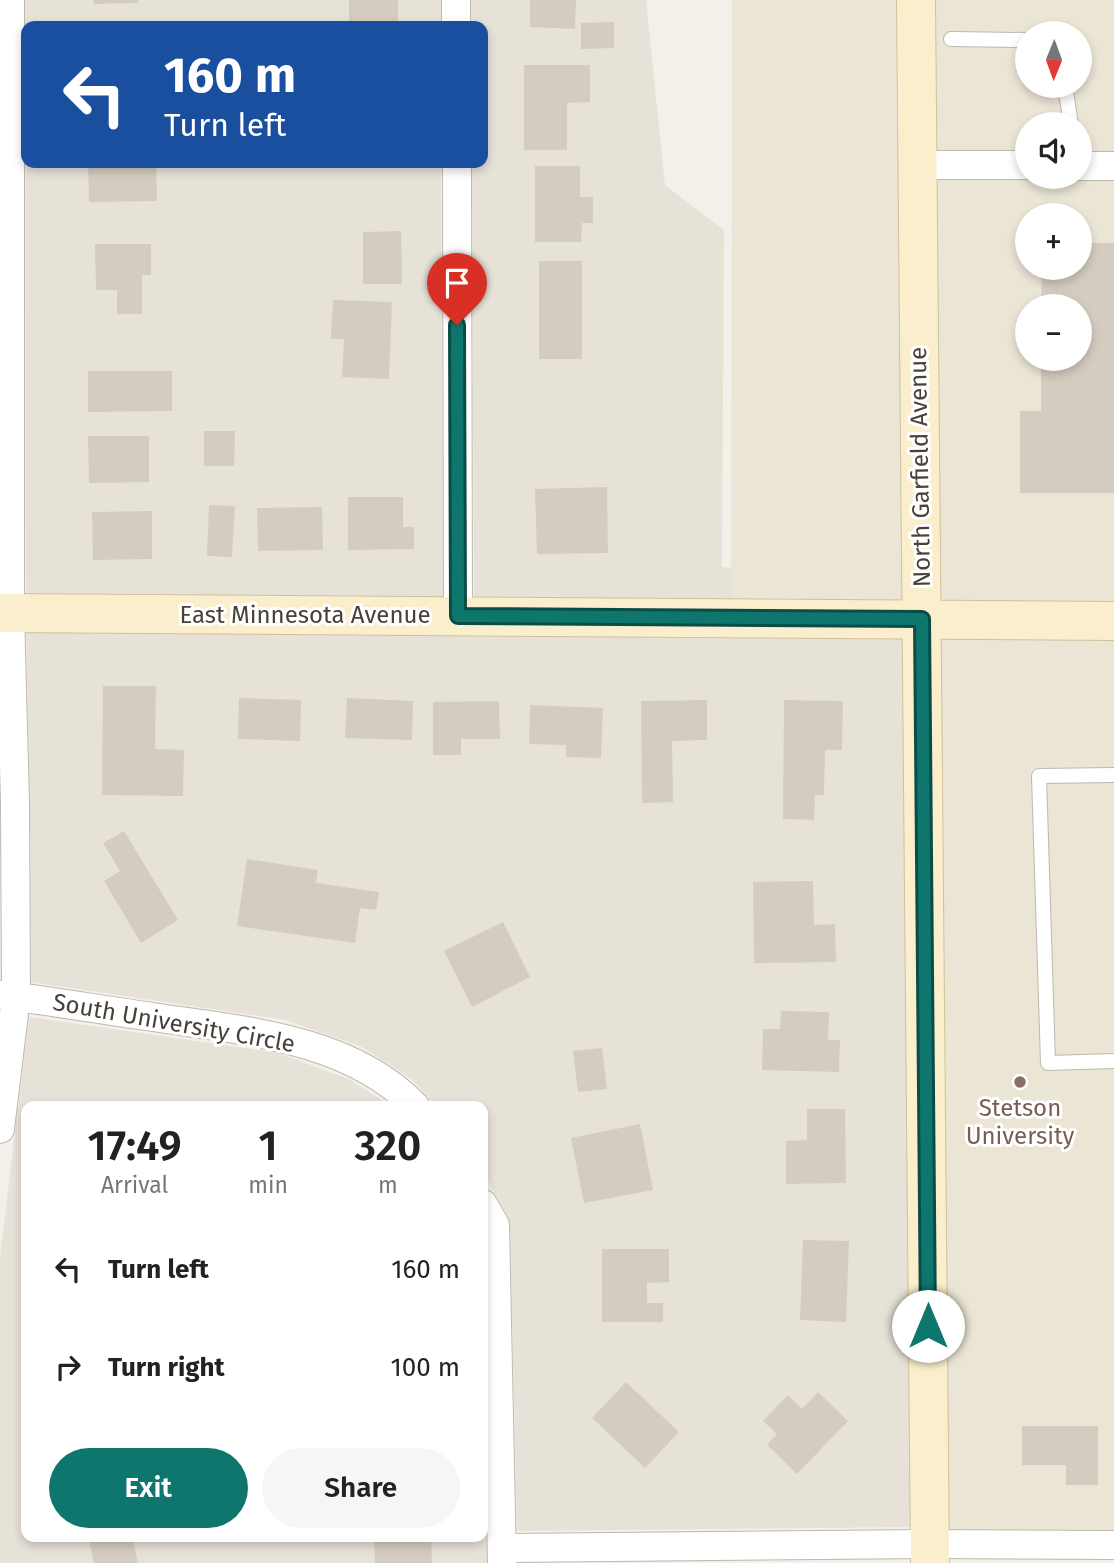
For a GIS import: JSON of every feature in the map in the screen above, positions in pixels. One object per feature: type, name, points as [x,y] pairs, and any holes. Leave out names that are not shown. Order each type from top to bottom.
[{"type":"street","points":[[0,1129],[15,803],[5,613],[10,0]]},
{"type":"street","points":[[456,0],[456,21]]},
{"type":"street","name":"North Garfield Avenue","points":[[916,0],[930,1553]]},
{"type":"street","points":[[916,165],[1015,165]]},
{"type":"street","points":[[1092,166],[1114,166]]},
{"type":"street","points":[[457,168],[458,616]]},
{"type":"street","name":"East Minnesota Avenue","points":[[5,613],[1114,621]]},
{"type":"street","name":"South University Circle","points":[[8,996],[281,1037],[354,1062],[400,1091],[410,1101]]},
{"type":"street","points":[[488,1213],[495,1225],[502,1556],[930,1553],[1114,1545]]},
{"type":"lane","points":[[951,39],[1015,40]]},
{"type":"lane","points":[[1114,775],[1040,776],[1048,1063],[1114,1061]]},
{"type":"shaded area","points":[[25,0],[441,0],[441,21],[25,21]]},
{"type":"shaded area","points":[[471,0],[646,0],[665,185],[724,230],[722,567],[907,577],[907,602],[474,598],[472,168],[488,168],[488,21],[471,21]]},
{"type":"shaded area","name":"Stetson University","points":[[732,0],[1114,0],[1114,1546],[929,1544],[922,620],[731,618]]},
{"type":"shaded area","points":[[25,168],[441,168],[443,598],[26,596]]},
{"type":"shaded area","points":[[26,630],[907,636],[914,1527],[517,1531],[510,1224],[488,1181],[488,1101],[432,1101],[411,1079],[362,1047],[286,1020],[31,982]]},
{"type":"shaded area","points":[[29,1017],[278,1053],[348,1079],[384,1101],[21,1101],[21,1542],[487,1542],[487,1563],[0,1563],[0,1257]]},
{"type":"building","points":[[93,0],[138,0],[138,3],[94,4]]},
{"type":"building","points":[[349,0],[398,0],[398,21],[349,21]]},
{"type":"building","points":[[530,0],[576,0],[575,29],[530,27]]},
{"type":"building","points":[[614,22],[614,48],[581,49],[581,23]]},
{"type":"building","points":[[524,65],[590,65],[590,102],[567,103],[567,150],[524,150]]},
{"type":"building","points":[[535,166],[580,166],[580,197],[593,197],[593,223],[582,223],[581,242],[535,242]]},
{"type":"building","points":[[88,168],[156,168],[157,201],[89,202]]},
{"type":"building","points":[[401,231],[402,284],[363,284],[363,232]]},
{"type":"building","points":[[1092,243],[1114,243],[1114,493],[1020,493],[1020,411],[1041,411],[1041,371],[1092,371],[1092,294],[1041,294],[1042,280],[1092,280]]},
{"type":"building","points":[[95,244],[151,244],[151,275],[142,275],[142,314],[117,314],[117,290],[96,290]]},
{"type":"building","points":[[539,261],[582,261],[582,359],[539,359]]},
{"type":"building","points":[[333,300],[392,302],[389,379],[342,377],[344,339],[331,339]]},
{"type":"building","points":[[88,371],[172,371],[172,411],[88,412]]},
{"type":"building","points":[[204,431],[235,431],[234,466],[204,466]]},
{"type":"building","points":[[88,436],[149,436],[149,482],[89,483]]},
{"type":"building","points":[[607,487],[608,553],[537,554],[535,489]]},
{"type":"building","points":[[348,497],[403,497],[403,527],[414,527],[414,549],[348,550]]},
{"type":"building","points":[[209,505],[235,506],[232,557],[207,556]]},
{"type":"building","points":[[322,507],[323,550],[258,551],[257,508]]},
{"type":"building","points":[[152,511],[152,559],[93,560],[92,512]]},
{"type":"building","points":[[103,686],[156,686],[155,749],[184,750],[183,796],[102,795]]},
{"type":"building","points":[[239,698],[301,700],[300,741],[238,739]]},
{"type":"building","points":[[347,698],[413,701],[412,740],[345,738]]},
{"type":"building","points":[[707,700],[707,740],[672,741],[673,802],[642,803],[641,701]]},
{"type":"building","points":[[784,700],[843,701],[842,750],[825,750],[824,795],[815,795],[814,820],[783,819]]},
{"type":"building","points":[[499,701],[500,739],[461,739],[461,755],[433,755],[433,702]]},
{"type":"building","points":[[530,705],[603,708],[601,758],[566,757],[566,745],[529,744]]},
{"type":"building","points":[[124,831],[178,920],[141,943],[104,881],[120,871],[103,843]]},
{"type":"building","points":[[247,859],[318,870],[316,883],[379,892],[376,910],[360,908],[355,943],[237,926]]},
{"type":"building","points":[[813,881],[814,925],[835,924],[836,962],[754,963],[753,882]]},
{"type":"building","points":[[503,922],[530,977],[472,1007],[444,951]]},
{"type":"building","points":[[781,1011],[829,1012],[828,1040],[840,1040],[839,1072],[762,1070],[763,1029],[780,1029]]},
{"type":"building","points":[[602,1048],[607,1089],[578,1092],[573,1051]]},
{"type":"building","points":[[807,1109],[845,1109],[846,1183],[786,1184],[786,1141],[807,1140]]},
{"type":"building","points":[[640,1124],[653,1190],[584,1203],[571,1138]]},
{"type":"building","points":[[803,1240],[849,1241],[846,1322],[800,1320]]},
{"type":"building","points":[[602,1249],[669,1249],[669,1282],[647,1283],[647,1303],[663,1303],[663,1322],[602,1322]]},
{"type":"building","points":[[626,1382],[679,1432],[645,1468],[592,1418]]},
{"type":"building","points":[[818,1392],[848,1421],[797,1474],[767,1445],[777,1434],[763,1421],[788,1395],[802,1409]]},
{"type":"building","points":[[1022,1426],[1098,1426],[1098,1485],[1066,1485],[1066,1465],[1022,1465]]},
{"type":"building","points":[[89,1542],[133,1542],[138,1563],[94,1563]]},
{"type":"building","points":[[374,1542],[431,1542],[432,1563],[375,1563]]},
{"type":"place","name":"Stetson University","points":[[1020,1082]]},
{"type":"route","points":[[457,325],[458,616],[922,619],[928,1326]]}]
